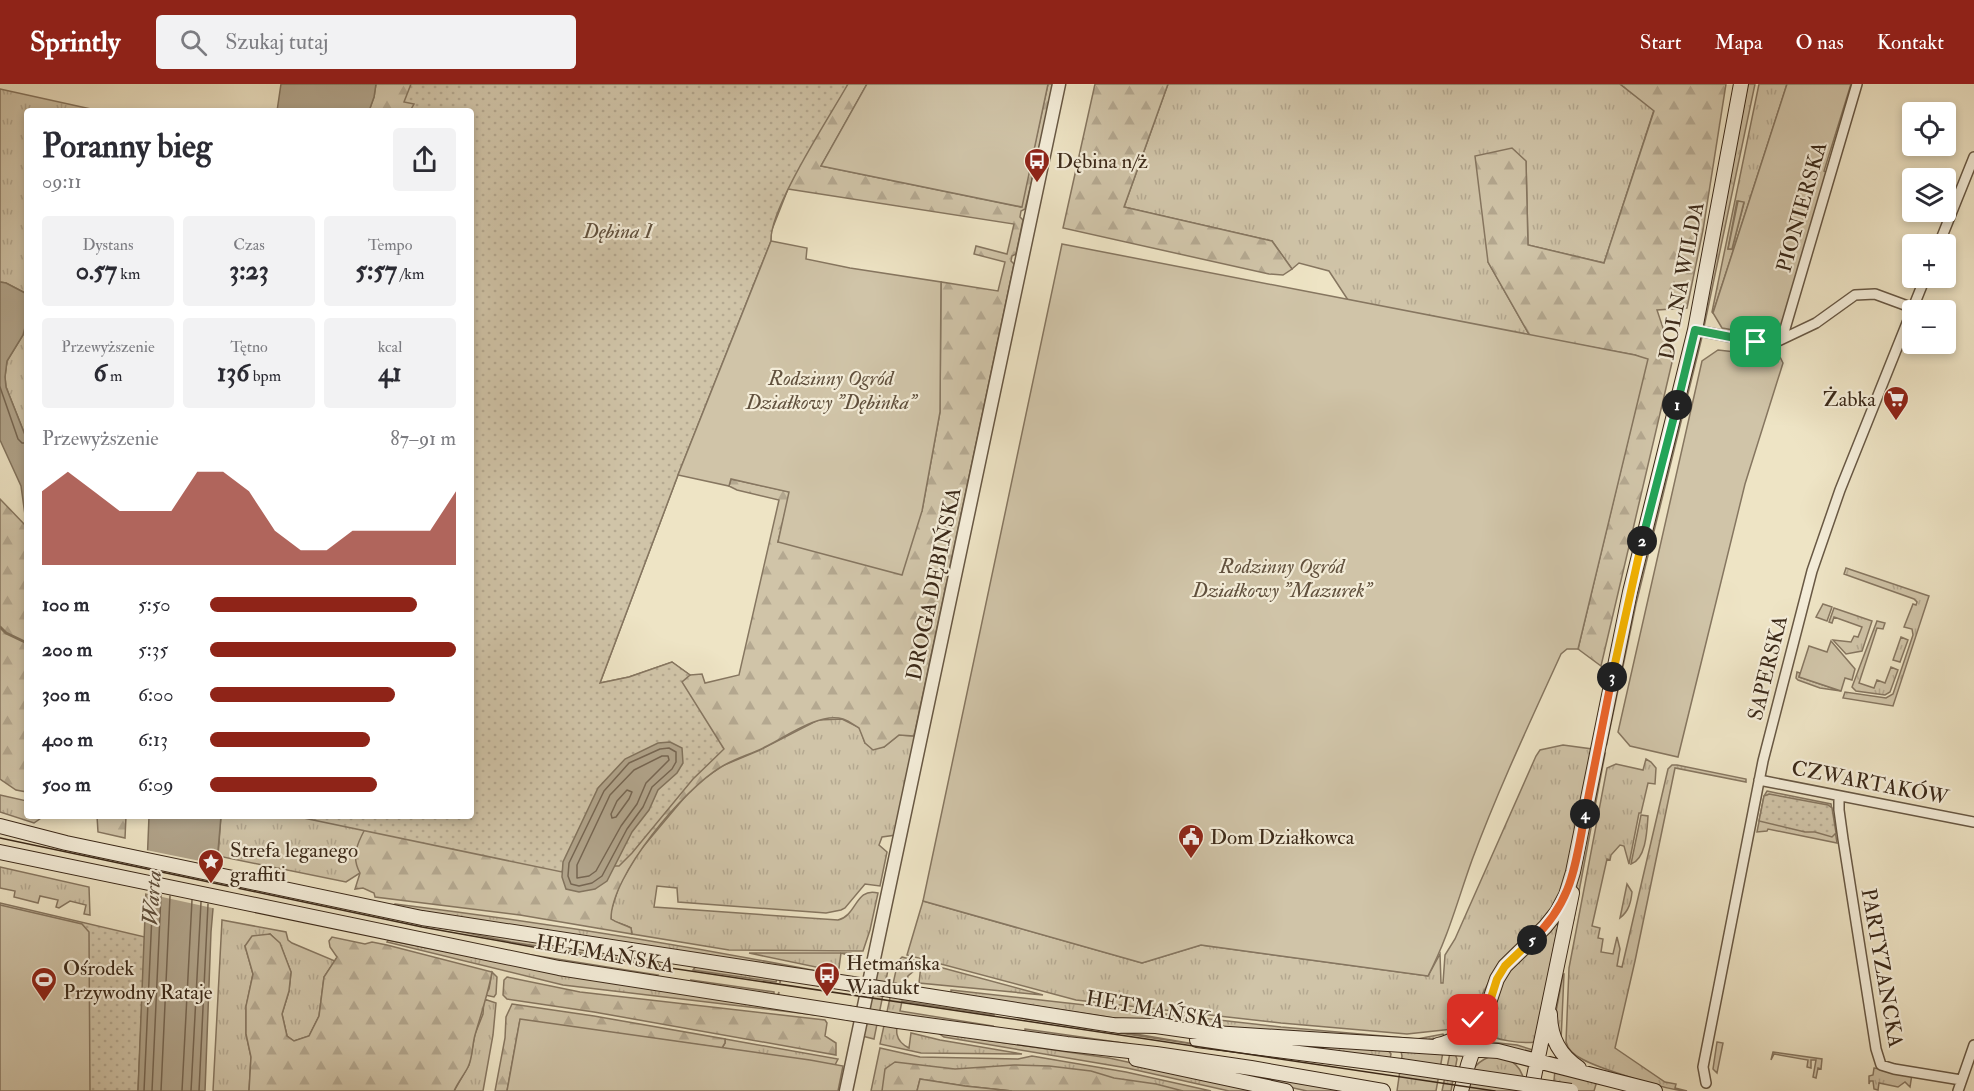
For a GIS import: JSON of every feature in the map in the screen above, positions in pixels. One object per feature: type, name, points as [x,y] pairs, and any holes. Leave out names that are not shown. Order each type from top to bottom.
[{"type":"main road","name":"DOLNA WILDA","points":[[1531,1091],[1570,909],[1573,873],[1630,592],[1695,330],[1741,84]]},
{"type":"main road","name":"HETMAŃSKA","points":[[0,826],[66,843],[361,905],[509,933],[853,984],[1247,1047],[1401,1066],[1571,1091]]},
{"type":"main road","name":"HETMAŃSKA","points":[[0,852],[559,968],[898,1021],[1251,1068],[1383,1091]]},
{"type":"main road","name":"DOLNA WILDA","points":[[1461,1091],[1497,979],[1505,966],[1545,927],[1562,904],[1573,873]]},
{"type":"main road","points":[[1424,1046],[1442,1044],[1457,1037],[1469,1026],[1491,998]]},
{"type":"main road","points":[[1550,1003],[1550,1025],[1556,1044],[1566,1058],[1585,1072]]},
{"type":"main road","points":[[1111,1025],[1156,1026],[1198,1032],[1505,1052],[1655,1091]]},
{"type":"main road","points":[[1084,1046],[1286,1091]]},
{"type":"street","name":"DROGA DĘBIŃSKA","points":[[846,1091],[1059,84]]},
{"type":"street","name":"PIONIERSKA","points":[[1782,339],[1857,84]]},
{"type":"street","points":[[1943,234],[1974,157]]},
{"type":"street","points":[[1695,330],[1756,342],[1774,343],[1816,323],[1855,295],[1875,294],[1902,304]]},
{"type":"street","name":"SAPERSKA","points":[[1706,1083],[1703,1067],[1759,780],[1785,672],[1817,555],[1840,490],[1902,335]]},
{"type":"street","name":"CZWARTAKÓW","points":[[1759,780],[1974,822]]},
{"type":"street","name":"PARTYZANCKA","points":[[1839,796],[1845,851],[1876,1049],[1881,1065],[1961,1080]]},
{"type":"street","points":[[1958,1091],[1974,1045]]},
{"type":"green space","points":[[376,84],[448,84],[431,108],[370,108]]},
{"type":"green space","name":"Dębina I","points":[[411,84],[848,84],[802,162],[780,207],[773,226],[771,241],[678,475],[600,683],[629,677],[672,662],[690,675],[682,682],[724,749],[693,779],[619,866],[564,866],[562,872],[308,819],[474,819],[474,108],[412,108],[414,104],[404,102]]},
{"type":"green space","points":[[700,84],[867,84],[821,166],[1021,207],[1048,84],[1055,84],[1037,168],[1035,168],[1025,209],[1021,211],[1020,217],[1023,220],[1016,254],[1012,256],[1011,261],[1014,264],[914,736],[899,735],[884,747],[873,750],[865,743],[859,728],[853,724],[843,719],[824,719],[804,726],[721,767],[688,794],[670,813],[636,857],[623,880],[614,901],[611,919],[631,928],[632,934],[520,915],[375,897],[374,893],[363,888],[355,889],[360,873],[357,867],[356,851],[365,829],[447,819],[474,819],[474,806]],"holes":[[[788,189],[1014,224],[1007,254],[976,246],[974,254],[1005,262],[998,291],[941,282],[940,412],[922,511],[778,542],[790,492],[731,479],[729,486],[737,490],[779,500],[739,675],[705,683],[702,674],[690,675],[672,662],[629,677],[600,683],[678,475],[771,241],[771,232]]]},
{"type":"green space","points":[[867,84],[1048,84],[1022,207],[821,166]]},
{"type":"green space","points":[[1095,84],[1168,84],[1124,207],[1272,241],[1292,269],[1283,275],[1269,274],[1063,228]]},
{"type":"green space","points":[[1168,84],[1620,84],[1654,110],[1604,263],[1528,245],[1526,161],[1488,262],[1530,336],[1348,300],[1329,271],[1299,263],[1292,269],[1272,241],[1124,207]]},
{"type":"green space","points":[[1620,84],[1726,84],[1703,230],[1687,308],[1657,310],[1673,358],[1601,666],[1578,649],[1647,360],[1635,355],[1530,336],[1488,262],[1475,156],[1512,148],[1526,161],[1528,245],[1604,263],[1654,111]]},
{"type":"green space","points":[[1748,84],[1755,84],[1704,327],[1701,324]]},
{"type":"green space","points":[[1759,84],[1787,84],[1713,313]],"holes":[[[1737,201],[1744,203],[1732,249],[1728,249]]]},
{"type":"green space","points":[[1787,84],[1851,84],[1824,171],[1830,174],[1779,334],[1774,337],[1722,328],[1713,313]]},
{"type":"green space","points":[[0,89],[86,108],[24,108],[24,292],[0,282]]},
{"type":"green space","points":[[1738,201],[1744,202],[1732,249],[1728,249]]},
{"type":"green space","name":"Rodzinny Ogród Działkowy \"Dębinka\"","points":[[771,241],[807,248],[806,259],[941,282],[940,412],[922,511],[902,575],[778,542],[789,492],[731,479],[729,486],[678,475]]},
{"type":"green space","name":"Rodzinny Ogród Działkowy \"Mazurek\"","points":[[1062,244],[1648,359],[1578,649],[1567,649],[1561,654],[1493,808],[1447,933],[1428,976],[1201,945],[1142,963],[923,901]]},
{"type":"green space","points":[[24,331],[24,432],[6,387],[5,377],[7,361]]},
{"type":"green space","points":[[1702,337],[1636,604],[1607,743],[1633,598]]},
{"type":"green space","points":[[1718,350],[1780,357],[1783,363],[1745,484],[1678,757],[1630,746],[1618,732],[1702,361]]},
{"type":"green space","points":[[0,499],[24,524],[24,791],[16,790],[0,779]]},
{"type":"green space","points":[[1846,568],[1929,596],[1893,706],[1843,698],[1845,692],[1886,698],[1893,694],[1913,635],[1912,629],[1904,627],[1913,604],[1916,605],[1917,602],[1844,574]]},
{"type":"green space","points":[[1823,604],[1832,607],[1827,621],[1816,617]]},
{"type":"green space","points":[[1834,608],[1872,621],[1862,651],[1846,654],[1833,640],[1851,642],[1854,636],[1858,637],[1862,627],[1834,617],[1832,623],[1829,622]]},
{"type":"green space","points":[[1877,621],[1885,623],[1883,629],[1877,628],[1859,683],[1874,688],[1877,680],[1885,683],[1891,667],[1898,670],[1890,692],[1885,695],[1856,691],[1852,687]]},
{"type":"green space","points":[[1901,637],[1908,640],[1900,662],[1893,660]]},
{"type":"green space","points":[[1831,641],[1855,669],[1852,680],[1845,678],[1841,691],[1799,677],[1809,646],[1827,652]]},
{"type":"green space","points":[[1797,672],[1800,673],[1799,677],[1841,691],[1820,688],[1798,680]]},
{"type":"green space","points":[[842,719],[860,728],[865,743],[884,747],[899,735],[915,738],[896,835],[882,837],[879,845],[887,852],[880,886],[865,884],[845,908],[826,913],[678,902],[677,888],[657,886],[654,907],[838,920],[849,913],[865,894],[878,893],[863,951],[729,950],[632,934],[631,928],[611,919],[611,911],[619,886],[637,854],[694,786],[722,766],[760,750],[818,720]]},
{"type":"green space","points":[[1563,745],[1592,749],[1564,886],[1548,914],[1497,967],[1462,1028],[1458,1025],[1453,1029],[1407,1034],[1281,1023],[1076,1000],[907,955],[923,901],[1142,963],[1201,945],[1428,976],[1440,954],[1441,983],[1443,983],[1445,955],[1455,939],[1536,756],[1540,750]]},
{"type":"green space","points":[[1605,754],[1573,923],[1579,861],[1601,758]]},
{"type":"green space","points":[[1646,759],[1656,768],[1655,784],[1648,783],[1641,813],[1639,813],[1629,864],[1624,846],[1620,845],[1611,855],[1610,860],[1607,859],[1592,926],[1600,928],[1598,938],[1603,939],[1601,952],[1613,954],[1617,937],[1620,949],[1617,966],[1622,967],[1668,769],[1672,765],[1677,765],[1746,779],[1746,782],[1675,768],[1615,1048],[1665,1082],[1676,1084],[1675,1088],[1687,1091],[1650,1083],[1590,1063],[1574,1054],[1566,1042],[1569,968],[1607,768],[1616,764],[1643,770]]},
{"type":"green space","points":[[1767,791],[1831,804],[1837,843],[1768,829],[1757,832]]},
{"type":"green space","points":[[1769,794],[1828,805],[1832,808],[1836,833],[1832,837],[1759,821],[1764,796]]},
{"type":"green space","points":[[0,795],[24,800],[24,819],[40,819],[34,823],[0,812]]},
{"type":"green space","points":[[1641,815],[1648,816],[1645,844],[1640,856],[1631,864]]},
{"type":"green space","points":[[97,819],[126,819],[125,838],[98,832]]},
{"type":"green space","points":[[221,819],[382,819],[360,873],[346,882],[218,856]]},
{"type":"green space","points":[[0,867],[89,887],[90,915],[84,914],[86,905],[70,901],[59,908],[56,907],[58,900],[40,896],[38,903],[14,897],[15,891],[0,888]]},
{"type":"green space","points":[[1627,884],[1632,892],[1631,899],[1620,918]]},
{"type":"green space","name":"Ośrodek Przywodny Rataje","points":[[0,903],[145,937],[138,1091],[0,1091]]},
{"type":"green space","points":[[395,904],[612,935],[827,973],[485,923],[395,906]]},
{"type":"green space","name":"Ośrodek Przywodny Rataje","points":[[0,905],[82,924],[89,932],[90,1091],[0,1091]]},
{"type":"green space","points":[[360,911],[656,960],[659,965],[511,942]]},
{"type":"green space","points":[[222,920],[286,932],[288,940],[292,943],[335,961],[324,977],[319,1016],[309,1036],[294,1041],[287,1036],[282,1014],[289,991],[291,972],[280,944],[270,934],[245,946],[253,974],[246,1007],[246,1034],[251,1057],[249,1091],[213,1091]]},
{"type":"green space","points":[[1559,921],[1535,1042],[1509,1041],[1484,1033],[1500,986],[1516,960]]},
{"type":"green space","points":[[270,934],[280,943],[291,972],[289,991],[282,1014],[287,1036],[294,1041],[309,1036],[319,1016],[324,977],[337,957],[330,947],[329,941],[332,937],[365,944],[372,942],[387,945],[492,972],[470,1063],[454,1091],[249,1091],[251,1057],[246,1034],[246,1006],[253,974],[245,946],[252,936]]},
{"type":"green space","points":[[388,940],[554,973],[816,1015],[563,985],[387,942]]},
{"type":"green space","points":[[513,952],[658,975],[656,978],[586,968]]},
{"type":"green space","points":[[749,953],[841,953],[839,968],[835,971]]},
{"type":"green space","points":[[841,953],[861,956],[858,965],[851,956]]},
{"type":"green space","points":[[902,957],[1043,995],[919,983],[921,965],[908,976],[902,998],[994,1013],[994,1015],[902,1001],[900,1011],[993,1026],[992,1028],[899,1014],[897,1034],[904,1045],[909,1048],[911,1033],[1022,1054],[921,1053],[880,1044],[898,961]]},
{"type":"green space","points":[[878,960],[888,962],[889,965],[874,1039],[862,1036]]},
{"type":"green space","points":[[696,966],[781,978],[780,983],[777,979],[776,982],[693,970]]},
{"type":"green space","points":[[492,972],[497,977],[494,997],[485,995],[489,989]]},
{"type":"green space","points":[[1564,974],[1561,1041],[1555,1017]]},
{"type":"green space","points":[[507,977],[580,992],[825,1020],[827,1023],[825,1036],[836,1043],[836,1055],[507,999],[503,995],[504,980]]},
{"type":"green space","points":[[691,980],[774,992],[777,996],[779,992],[778,998],[692,984]]},
{"type":"green space","points":[[951,990],[1281,1027],[1417,1039],[1443,1034],[1445,1037],[1420,1041],[1127,1020],[951,993]]},
{"type":"green space","points":[[484,999],[496,1003],[483,1091],[454,1091],[469,1065],[475,1034],[483,1014]]},
{"type":"green space","points":[[512,1004],[725,1039],[725,1043],[722,1048],[520,1020],[507,1091],[495,1091],[505,1038],[506,1017]]},
{"type":"green space","points":[[520,1019],[843,1066],[838,1091],[507,1091]]},
{"type":"green space","points":[[1026,1019],[1089,1026],[1206,1046]]},
{"type":"green space","points":[[1025,1029],[1130,1044],[1131,1046],[1025,1033]]},
{"type":"green space","points":[[938,1033],[1109,1058],[1261,1091],[1229,1091],[1127,1068],[944,1037]]},
{"type":"green space","points":[[1204,1034],[1388,1050],[1391,1054],[1390,1059]]},
{"type":"green space","points":[[725,1039],[838,1059],[835,1065],[722,1048]]},
{"type":"green space","points":[[1481,1041],[1517,1045],[1533,1050],[1532,1054],[1480,1045]]},
{"type":"green space","points":[[1717,1042],[1723,1043],[1717,1073],[1713,1069]]},
{"type":"green space","points":[[880,1048],[920,1057],[1018,1059],[1032,1056],[1126,1072],[1211,1091],[1012,1091],[920,1079],[917,1091],[871,1091]]},
{"type":"green space","points":[[1401,1051],[1443,1052],[1436,1091],[1397,1091]]},
{"type":"green space","points":[[1773,1052],[1822,1059],[1821,1069],[1818,1068],[1816,1078],[1813,1077],[1816,1060],[1811,1060],[1811,1068],[1807,1067],[1808,1060],[1774,1054],[1771,1060]]},
{"type":"green space","points":[[1450,1053],[1455,1054],[1457,1059],[1451,1091],[1442,1091]]},
{"type":"green space","points":[[1489,1057],[1504,1058],[1516,1065],[1523,1076],[1525,1091],[1466,1091],[1473,1070]]},
{"type":"green space","points":[[895,1062],[955,1069],[1014,1065],[1049,1066],[1091,1071],[1114,1078],[1156,1084],[1183,1091],[1012,1091],[920,1079],[917,1091],[882,1091],[885,1069]]},
{"type":"green space","points":[[1198,1065],[1353,1091],[1307,1091],[1198,1067]]},
{"type":"green space","points":[[1874,1068],[1912,1074],[1910,1087],[1905,1082],[1898,1087],[1879,1083],[1878,1090],[1874,1089],[1873,1081],[1869,1084],[1869,1076],[1873,1075]]},
{"type":"green space","points":[[1555,1070],[1597,1081],[1594,1091],[1553,1091]]},
{"type":"green space","points":[[920,1079],[965,1086],[1012,1091],[917,1091]]},
{"type":"water","points":[[281,84],[376,84],[370,108],[277,108]]},
{"type":"water","points":[[0,282],[24,292],[24,331],[7,361],[5,377],[6,387],[24,432],[24,508],[21,486],[0,440]]},
{"type":"water","points":[[670,742],[682,748],[683,763],[677,773],[658,790],[649,810],[632,832],[607,881],[595,889],[579,892],[566,889],[562,877],[563,862],[598,788],[625,759],[658,743]]},
{"type":"water","name":"Warta","points":[[149,819],[221,819],[211,932],[205,1091],[138,1091]]},
{"type":"pier","points":[[146,850],[220,865],[217,909],[144,893]]},
{"type":"waterway","points":[[0,627],[6,633],[24,642]]},
{"type":"tram line","points":[[0,838],[422,927],[550,950],[1495,1091]]},
{"type":"place","name":"Dębina n/ż","points":[[1037,184]]},
{"type":"place","name":"Żabka","points":[[1896,422]]},
{"type":"place","name":"Dom Działkowca","points":[[1191,860]]},
{"type":"place","name":"Strefa leganego graffiti","points":[[211,885]]},
{"type":"place","name":"Hetmańska Wiadukt","points":[[827,998]]},
{"type":"place","name":"Ośrodek Przywodny Rataje","points":[[44,1003]]},
{"type":"route","points":[[1473,1020],[1491,998],[1497,979],[1505,966],[1545,927],[1566,895],[1573,873],[1630,592],[1695,330],[1756,342]]}]
